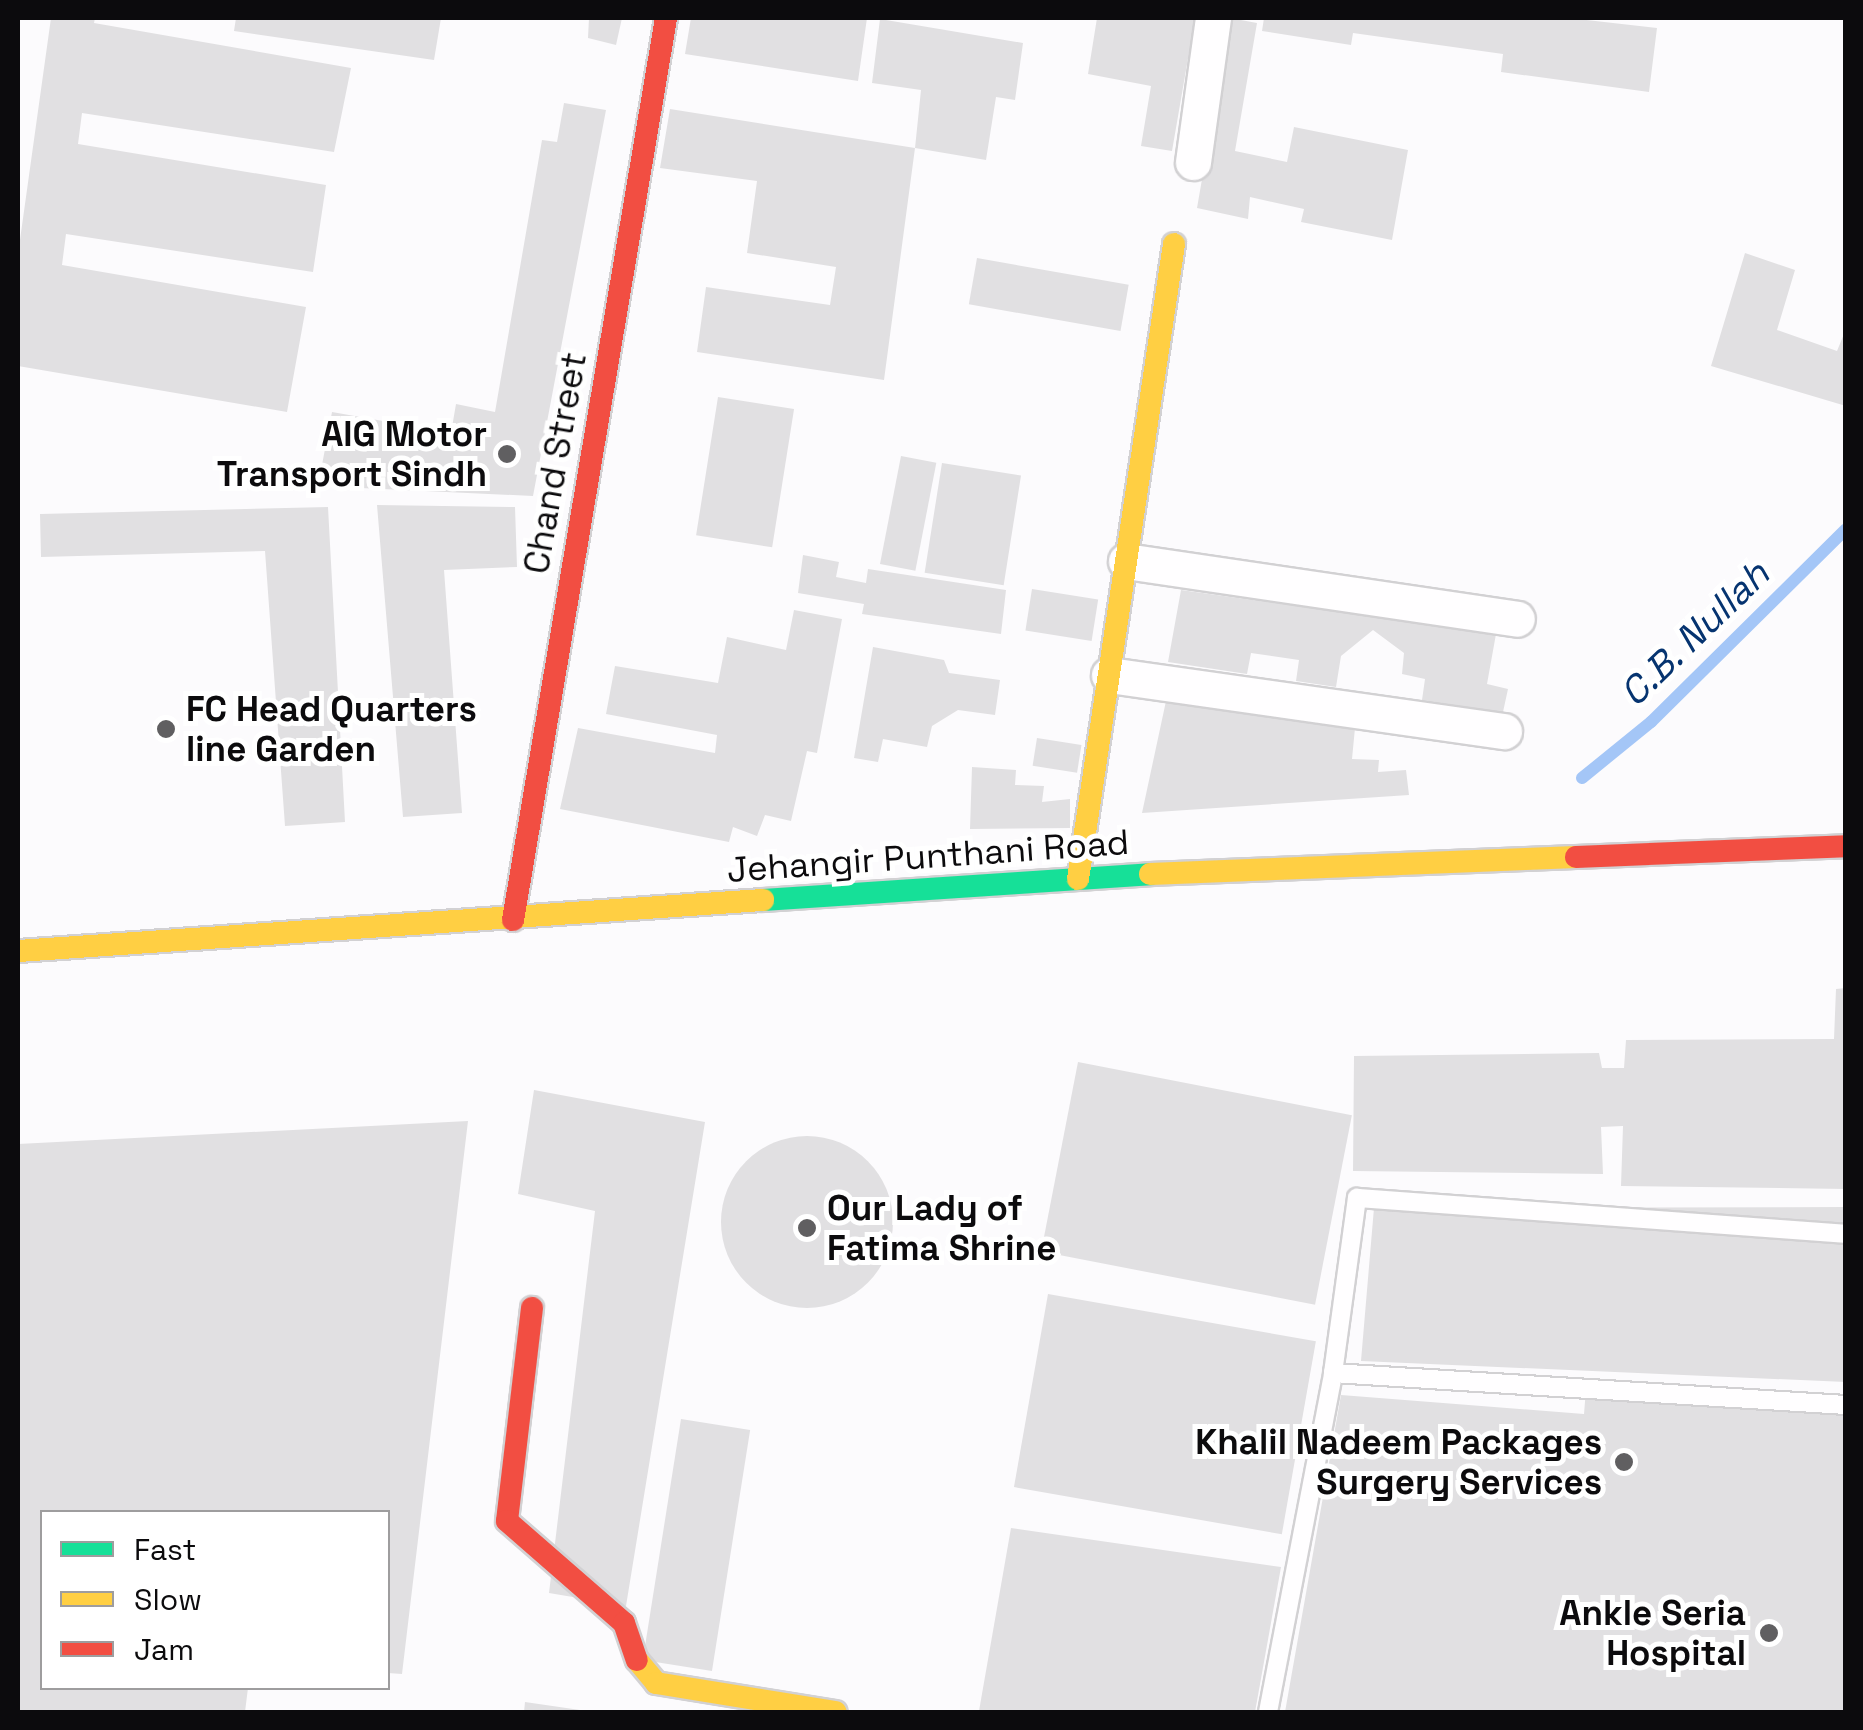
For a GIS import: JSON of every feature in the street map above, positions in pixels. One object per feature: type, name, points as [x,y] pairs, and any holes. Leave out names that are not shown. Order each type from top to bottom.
[{"type":"street","name":"Chand Street","points":[[513,920],[666,18]]},
{"type":"street","points":[[1193,162],[1213,18]]},
{"type":"street","points":[[1078,880],[1174,244]]},
{"type":"street","points":[[1126,561],[1517,619]]},
{"type":"street","points":[[1110,675],[1504,731]]},
{"type":"street","name":"Jehangir Punthani Road","points":[[18,951],[1078,880],[1846,846]]},
{"type":"street","points":[[532,1308],[504,1509],[508,1520],[624,1623],[640,1670],[656,1684],[836,1712]]},
{"type":"lane","points":[[1268,1712],[1333,1373],[1358,1198],[1846,1234]]},
{"type":"lane","points":[[1333,1373],[1846,1405]]},
{"type":"building","points":[[51,18],[95,18],[94,23],[351,68],[334,152],[82,113],[78,144],[326,185],[313,272],[66,234],[62,265],[306,307],[287,412],[18,366],[18,254]]},
{"type":"building","points":[[236,18],[441,18],[434,60],[234,31]]},
{"type":"building","points":[[589,18],[622,18],[616,45],[588,38]]},
{"type":"building","points":[[691,18],[867,18],[858,81],[685,54]]},
{"type":"building","points":[[1097,18],[1195,18],[1172,151],[1141,146],[1151,86],[1088,74]]},
{"type":"building","points":[[1230,18],[1257,23],[1235,151],[1287,162],[1294,127],[1408,150],[1392,240],[1301,222],[1304,209],[1250,197],[1248,219],[1197,208]]},
{"type":"building","points":[[1264,18],[1569,18],[1657,28],[1649,92],[1501,72],[1503,54],[1353,33],[1351,45],[1262,31]]},
{"type":"building","points":[[880,19],[1023,43],[1015,100],[996,97],[986,160],[915,148],[921,90],[872,83]]},
{"type":"building","points":[[564,103],[606,110],[533,496],[318,486],[332,412],[451,433],[456,404],[495,412],[542,140],[557,142]]},
{"type":"building","points":[[670,109],[915,148],[884,380],[697,352],[706,287],[830,305],[836,267],[747,253],[757,181],[660,168]]},
{"type":"building","points":[[1745,253],[1795,270],[1777,330],[1837,351],[1846,329],[1846,406],[1711,366]]},
{"type":"building","points":[[977,258],[1129,285],[1120,331],[969,304]]},
{"type":"building","points":[[718,397],[794,409],[772,547],[696,535]]},
{"type":"building","points":[[901,456],[936,463],[915,571],[880,564]]},
{"type":"building","points":[[942,463],[1021,476],[1004,585],[925,573]]},
{"type":"building","points":[[377,505],[515,507],[517,567],[444,570],[462,813],[403,817]]},
{"type":"building","points":[[328,507],[345,822],[285,826],[265,551],[41,557],[40,514]]},
{"type":"building","points":[[803,555],[839,562],[836,577],[866,583],[868,569],[1006,590],[1001,634],[862,614],[864,604],[798,593]]},
{"type":"building","points":[[1032,589],[1098,599],[1092,641],[1025,630]]},
{"type":"building","points":[[1181,590],[1496,634],[1487,684],[1508,689],[1503,712],[1422,700],[1425,679],[1402,674],[1404,653],[1373,630],[1341,656],[1336,687],[1296,681],[1299,660],[1251,653],[1247,674],[1168,662]]},
{"type":"building","points":[[794,610],[842,619],[817,753],[807,751],[791,821],[765,815],[757,836],[733,827],[729,842],[560,809],[578,728],[715,753],[717,735],[606,714],[615,666],[718,683],[727,637],[786,650]]},
{"type":"building","points":[[873,647],[944,660],[949,673],[1000,680],[995,715],[958,710],[932,726],[927,747],[883,739],[878,762],[854,758]]},
{"type":"building","points":[[1166,701],[1355,728],[1352,759],[1379,760],[1378,772],[1406,770],[1409,795],[1142,813]]},
{"type":"building","points":[[1037,738],[1081,745],[1077,773],[1033,766]]},
{"type":"building","points":[[972,767],[1016,770],[1015,785],[1044,786],[1042,802],[1070,799],[1070,828],[970,829]]},
{"type":"building","points":[[1846,988],[1846,1189],[1621,1186],[1623,1126],[1601,1127],[1603,1174],[1353,1171],[1354,1056],[1599,1053],[1602,1068],[1624,1068],[1626,1040],[1834,1039],[1836,989]]},
{"type":"building","points":[[1078,1062],[1352,1115],[1315,1305],[1041,1251]]},
{"type":"building","points":[[534,1090],[705,1122],[626,1606],[549,1593],[595,1211],[518,1194]]},
{"type":"building","points":[[468,1121],[402,1674],[390,1673],[390,1510],[40,1510],[40,1690],[248,1690],[245,1712],[18,1712],[18,1144]]},
{"type":"building","name":"Our Lady of Fatima Shrine","points":[[807,1136],[840,1143],[868,1161],[886,1189],[893,1222],[886,1255],[868,1283],[840,1301],[807,1308],[774,1301],[746,1283],[728,1255],[721,1222],[728,1189],[746,1161],[774,1143]]},
{"type":"building","points":[[1846,1207],[1846,1382],[1361,1361],[1374,1208]]},
{"type":"building","points":[[1048,1294],[1316,1341],[1282,1534],[1014,1487]]},
{"type":"building","points":[[1586,1389],[1846,1404],[1846,1712],[1285,1712],[1341,1395],[1584,1414]]},
{"type":"building","points":[[681,1419],[750,1430],[712,1671],[643,1660]]},
{"type":"building","points":[[1011,1528],[1281,1567],[1255,1712],[979,1711]]},
{"type":"building","points":[[525,1702],[580,1710],[580,1712],[524,1712]]},
{"type":"waterway","name":"C.B. Nullah","points":[[1582,778],[1651,722],[1846,529]]},
{"type":"traffic: fast","points":[[763,900],[1150,874]]},
{"type":"traffic: slow","points":[[1078,879],[1174,244]]},
{"type":"traffic: slow","points":[[1150,874],[1576,857]]},
{"type":"traffic: slow","points":[[18,951],[763,900]]},
{"type":"traffic: slow","points":[[637,1660],[656,1683],[836,1712]]},
{"type":"traffic: jam","points":[[513,920],[666,18]]},
{"type":"traffic: jam","points":[[1576,857],[1846,846]]},
{"type":"traffic: jam","points":[[532,1308],[507,1521],[624,1623],[637,1660]]},
{"type":"place","name":"AIG Motor Transport Sindh","points":[[507,454]]},
{"type":"place","name":"FC Head Quarters line Garden","points":[[166,729]]},
{"type":"place","name":"Our Lady of Fatima Shrine","points":[[807,1228]]},
{"type":"place","name":"Khalil Nadeem Packages Surgery Services","points":[[1624,1462]]},
{"type":"place","name":"Ankle Seria Hospital","points":[[1769,1633]]}]
